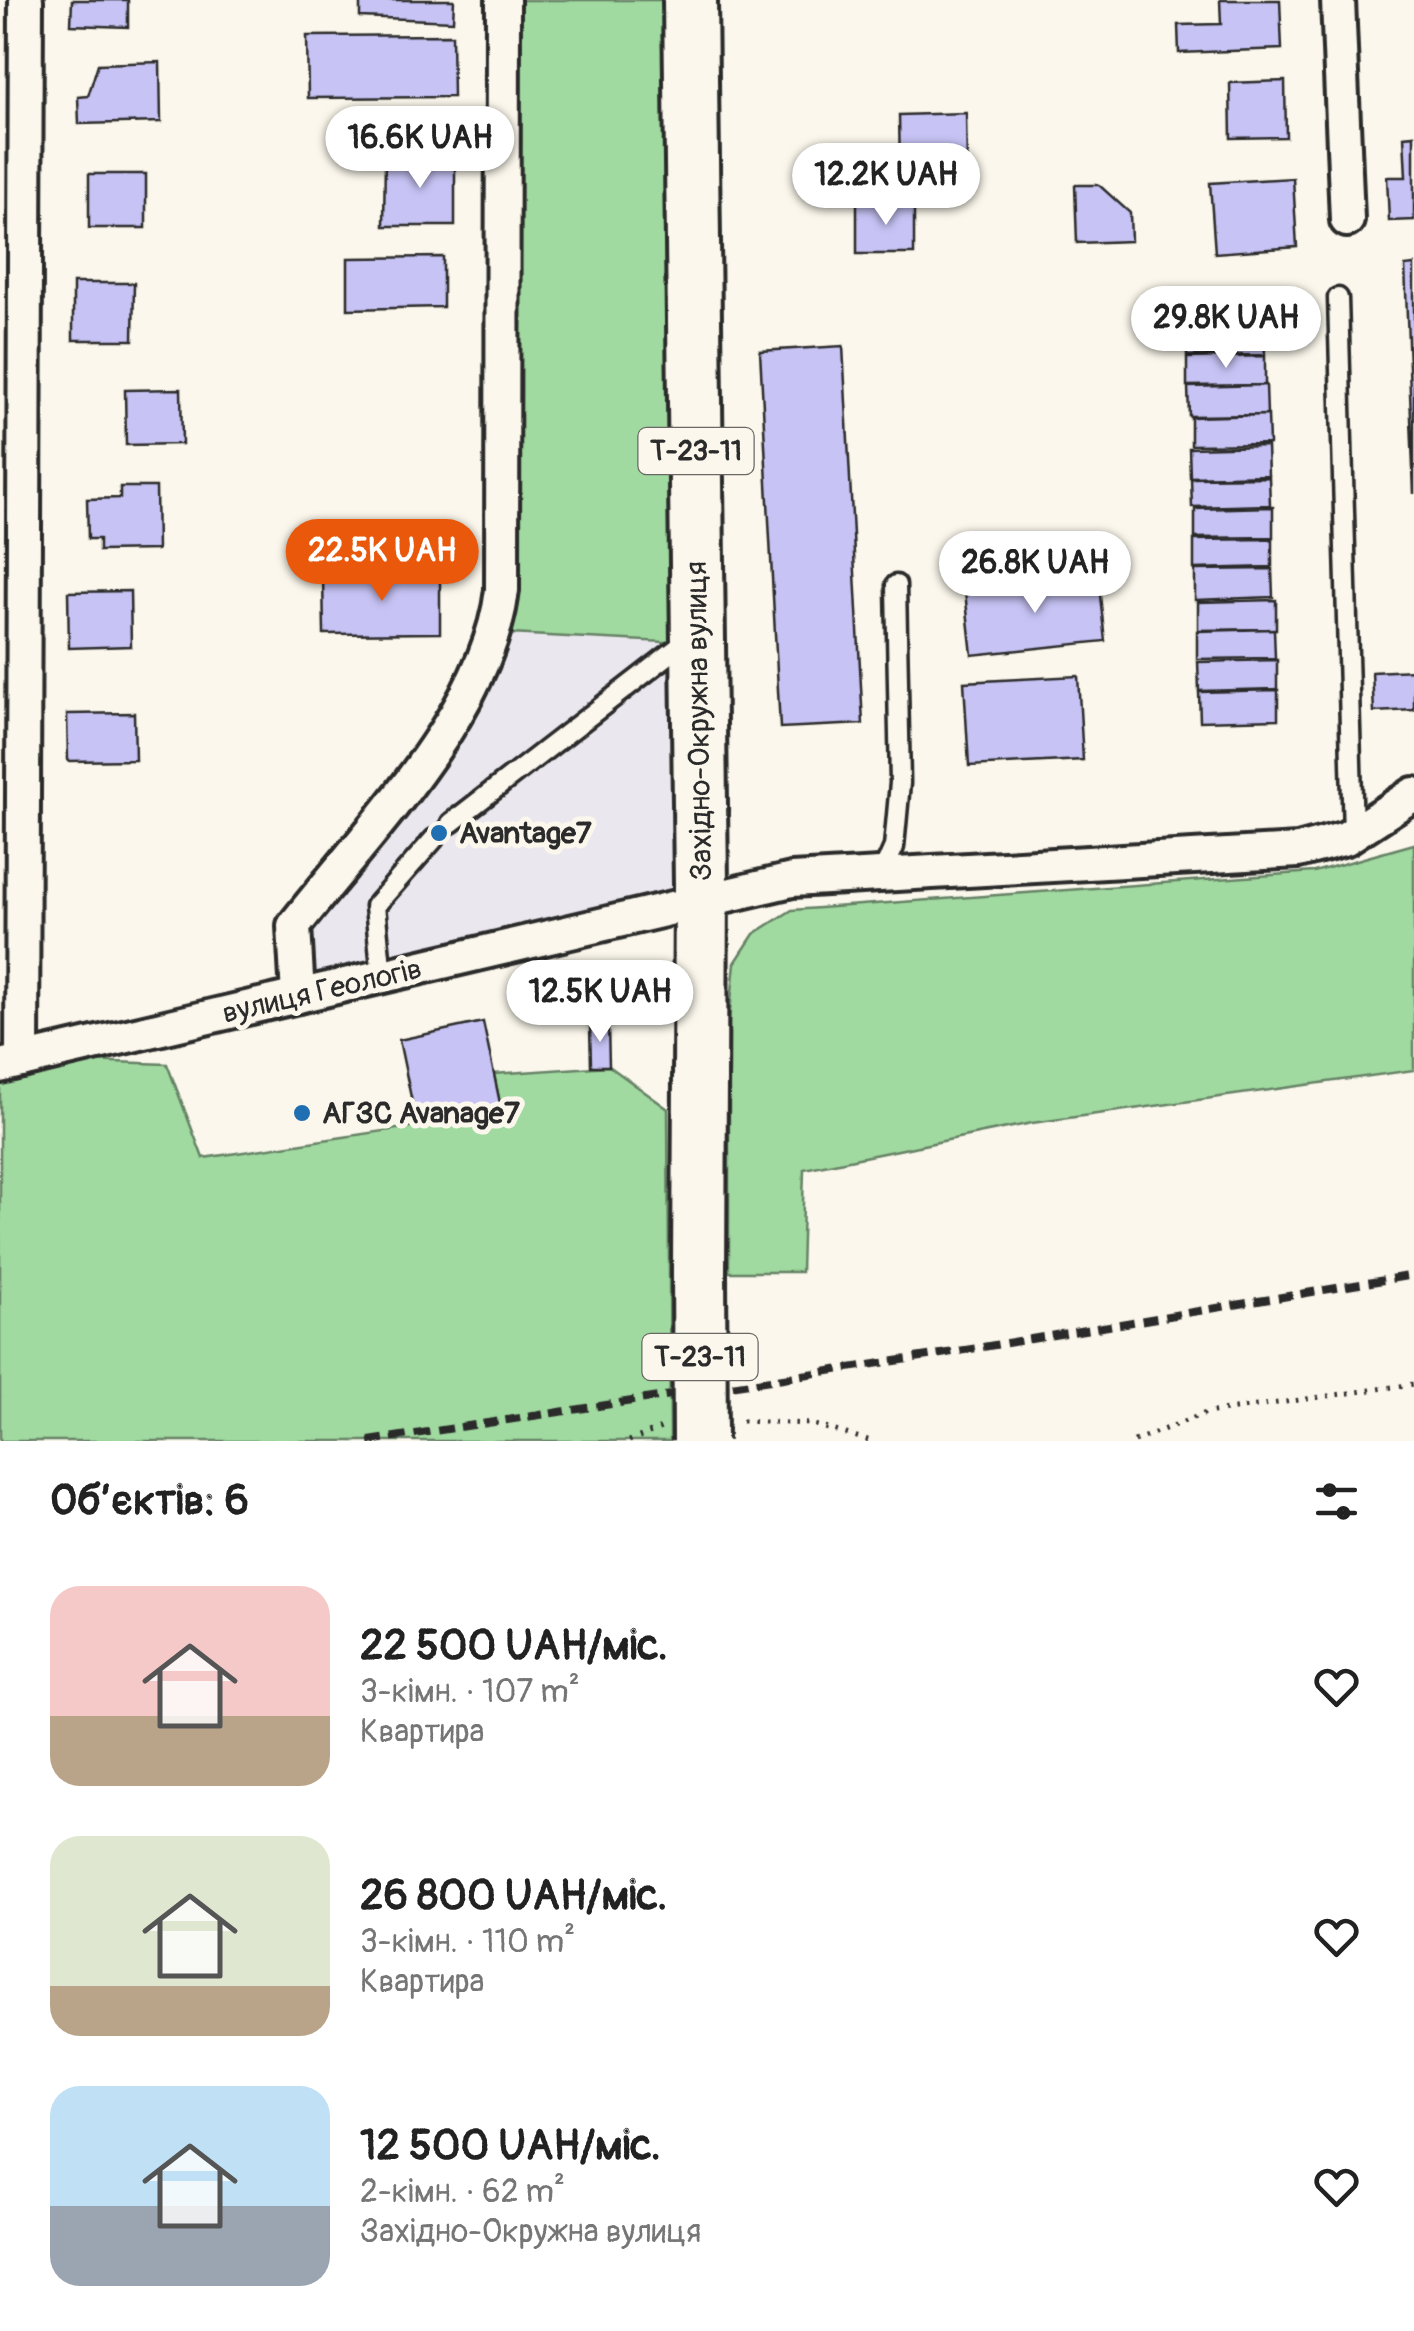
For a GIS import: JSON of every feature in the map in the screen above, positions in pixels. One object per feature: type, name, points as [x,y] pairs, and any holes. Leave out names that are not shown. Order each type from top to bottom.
[{"type":"main road","name":"Західно-Окружна вулиця","points":[[690,0],[702,901],[701,1430]]},
{"type":"street","points":[[11,1064],[13,97],[26,0]]},
{"type":"street","points":[[298,996],[294,926],[468,698],[497,631],[502,590],[503,0]]},
{"type":"street","points":[[1338,0],[1347,220]]},
{"type":"street","name":"вулиця Геологів","points":[[11,1064],[792,880],[1298,851],[1353,834],[1414,794]]},
{"type":"lane","points":[[1338,298],[1353,834]]},
{"type":"lane","points":[[881,876],[894,846],[900,783],[896,585]]},
{"type":"lane","points":[[450,822],[698,633]]},
{"type":"lane","points":[[382,977],[375,906],[434,839]]},
{"type":"path","points":[[1134,1441],[1206,1413],[1414,1384]]},
{"type":"path","points":[[629,1441],[650,1429],[811,1424],[871,1441]]},
{"type":"shaded area","points":[[510,634],[684,643],[687,893],[310,981],[308,930],[479,704]]},
{"type":"green space","points":[[516,0],[676,0],[684,643],[510,634]]},
{"type":"green space","points":[[1414,844],[1414,1070],[1032,1123],[804,1169],[801,1272],[729,1272],[729,1021],[735,963],[754,934],[792,910],[1314,872]]},
{"type":"green space","points":[[86,1061],[167,1064],[203,1158],[417,1126],[501,1108],[494,1074],[609,1066],[668,1109],[670,1441],[0,1441],[0,1080]]},
{"type":"building","points":[[72,0],[128,0],[128,27],[71,25]]},
{"type":"building","points":[[360,0],[454,0],[453,21],[360,17]]},
{"type":"building","points":[[1220,0],[1280,0],[1282,49],[1179,53],[1178,25],[1221,24]]},
{"type":"building","points":[[452,35],[453,97],[308,98],[307,36]]},
{"type":"building","points":[[160,62],[161,122],[79,124],[78,97],[88,96],[98,64]]},
{"type":"building","points":[[1285,81],[1286,137],[1231,138],[1230,83]]},
{"type":"building","points":[[966,113],[967,167],[900,168],[899,115]]},
{"type":"building","points":[[1414,135],[1414,220],[1389,221],[1387,177],[1406,177],[1404,136]]},
{"type":"building","points":[[385,156],[455,157],[455,226],[384,226]]},
{"type":"building","points":[[89,174],[146,174],[146,228],[89,228]]},
{"type":"building","points":[[1293,178],[1297,247],[1215,253],[1210,183]]},
{"type":"building","points":[[1075,185],[1099,185],[1130,213],[1131,241],[1077,243]]},
{"type":"building","points":[[914,201],[914,254],[857,254],[857,202]]},
{"type":"building","points":[[443,257],[443,307],[348,309],[348,258]]},
{"type":"building","points":[[1414,265],[1414,494],[1405,266]]},
{"type":"building","points":[[73,283],[134,283],[133,340],[73,340]]},
{"type":"building","points":[[1264,297],[1265,326],[1186,327],[1186,298]]},
{"type":"building","points":[[1264,326],[1265,355],[1187,356],[1186,328]]},
{"type":"building","points":[[843,346],[863,724],[780,728],[760,351]]},
{"type":"building","points":[[1265,356],[1265,385],[1187,386],[1187,358]]},
{"type":"building","points":[[1266,385],[1267,415],[1189,416],[1188,387]]},
{"type":"building","points":[[181,389],[182,444],[126,445],[125,390]]},
{"type":"building","points":[[1268,415],[1269,444],[1191,445],[1191,417]]},
{"type":"building","points":[[1267,446],[1268,475],[1190,477],[1189,448]]},
{"type":"building","points":[[1269,477],[1270,505],[1192,507],[1191,478]]},
{"type":"building","points":[[120,487],[156,487],[157,550],[99,551],[99,539],[88,539],[87,499],[120,498]]},
{"type":"building","points":[[1273,507],[1273,537],[1195,538],[1195,509]]},
{"type":"building","points":[[1272,539],[1272,567],[1194,569],[1194,540]]},
{"type":"building","points":[[1272,569],[1273,597],[1195,600],[1195,570]]},
{"type":"building","points":[[440,574],[440,633],[324,634],[323,575]]},
{"type":"building","points":[[1098,577],[1105,641],[972,655],[965,592]]},
{"type":"building","points":[[130,591],[131,646],[69,648],[68,592]]},
{"type":"building","points":[[1276,600],[1276,629],[1198,630],[1198,602]]},
{"type":"building","points":[[1274,629],[1275,658],[1197,659],[1197,631]]},
{"type":"building","points":[[1277,660],[1277,689],[1199,691],[1198,662]]},
{"type":"building","points":[[1414,670],[1414,710],[1374,712],[1372,672]]},
{"type":"building","points":[[1078,676],[1083,760],[969,766],[964,682]]},
{"type":"building","points":[[1278,690],[1278,719],[1200,721],[1199,692]]},
{"type":"building","points":[[134,713],[135,760],[68,761],[67,714]]},
{"type":"building","points":[[483,1022],[501,1108],[417,1126],[399,1040]]},
{"type":"building","points":[[590,1025],[608,1025],[609,1066],[591,1066]]},
{"type":"railway","points":[[369,1441],[941,1354],[1414,1275]]},
{"type":"place","name":"Avantage7","points":[[439,833]]},
{"type":"place","name":"АГЗС Avanage7","points":[[302,1113]]}]
